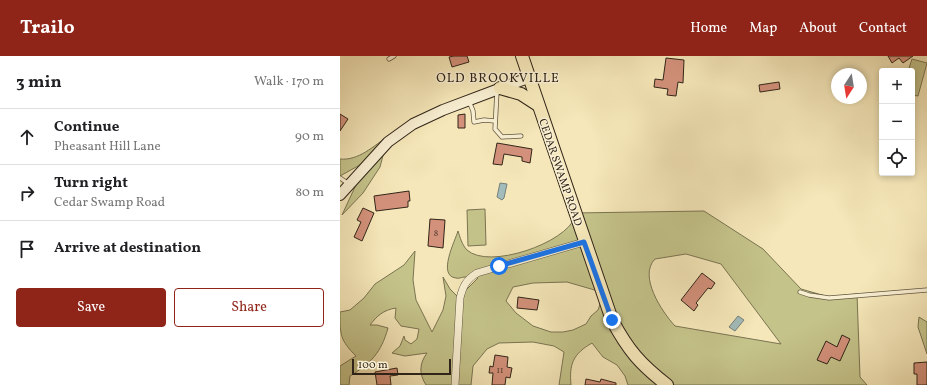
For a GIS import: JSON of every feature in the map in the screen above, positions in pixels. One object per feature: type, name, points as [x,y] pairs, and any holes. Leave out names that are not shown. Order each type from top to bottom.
[{"type":"main road","name":"CEDAR SWAMP ROAD","points":[[522,56],[528,78],[612,320],[622,340],[637,359],[667,385]]},
{"type":"main road","points":[[340,195],[388,142],[401,131],[413,124],[468,100],[528,78]]},
{"type":"main road","points":[[499,89],[521,94],[538,105]]},
{"type":"street","points":[[455,385],[460,298],[465,283],[477,273],[584,242]]},
{"type":"lane","points":[[389,59],[394,56]]},
{"type":"lane","points":[[499,89],[495,129],[502,137],[521,136]]},
{"type":"lane","points":[[468,100],[473,111],[474,122],[484,120],[495,121]]},
{"type":"lane","points":[[340,178],[350,184]]},
{"type":"lane","points":[[800,292],[809,296],[829,298],[927,290]]},
{"type":"shaded area","points":[[912,59],[927,63],[918,96],[915,96],[915,68],[909,68]]},
{"type":"shaded area","points":[[388,136],[380,167],[363,193],[342,215],[367,161],[340,176],[340,159],[353,158]]},
{"type":"shaded area","points":[[485,209],[486,245],[468,246],[467,210]]},
{"type":"shaded area","points":[[704,211],[763,249],[801,289],[829,297],[857,294],[860,377],[867,385],[667,385],[622,340],[574,213]],"holes":[[[686,254],[721,264],[781,344],[675,326],[670,320],[658,303],[650,284],[650,266],[655,259]]]},
{"type":"shaded area","points":[[575,217],[601,294],[598,291],[567,282],[533,283],[513,287],[506,301],[516,313],[533,326],[551,332],[563,332],[573,330],[586,324],[591,316],[598,310],[602,298],[611,323],[623,344],[637,362],[664,385],[628,385],[625,376],[617,365],[603,357],[592,343],[580,351],[574,360],[571,371],[571,385],[559,385],[564,352],[554,346],[533,342],[499,343],[487,349],[473,366],[471,385],[426,385],[421,373],[421,365],[427,353],[405,356],[392,353],[400,346],[404,336],[405,340],[411,344],[417,339],[419,329],[401,326],[395,318],[396,308],[387,310],[370,325],[388,328],[382,344],[364,367],[350,376],[349,385],[340,385],[340,366],[356,356],[347,346],[342,337],[340,312],[350,310],[364,298],[375,284],[404,265],[415,251],[413,280],[416,300],[432,332],[443,310],[446,296],[443,277],[450,289],[457,296],[465,291],[478,278],[456,278],[451,276],[448,271],[447,265],[458,231],[462,243],[467,250],[478,255],[492,257],[526,251],[543,244],[569,227]]},
{"type":"shaded area","points":[[919,317],[927,322],[927,354],[918,327]]},
{"type":"water","points":[[500,183],[507,184],[504,198],[502,200],[497,197]]},
{"type":"water","points":[[738,316],[744,320],[735,331],[729,327]]},
{"type":"building","points":[[467,56],[469,62],[452,67],[449,57]]},
{"type":"building","points":[[888,56],[913,56],[903,63],[899,58],[892,63]]},
{"type":"building","points":[[666,58],[684,60],[683,83],[678,82],[676,96],[667,95],[668,89],[654,87],[655,79],[663,80]]},
{"type":"building","points":[[779,82],[780,89],[760,92],[759,85]]},
{"type":"building","points":[[340,114],[348,119],[340,131]]},
{"type":"building","points":[[465,114],[465,128],[458,128],[458,115]]},
{"type":"building","points":[[497,143],[532,149],[530,163],[522,161],[522,157],[504,154],[502,165],[493,164]]},
{"type":"building","points":[[409,191],[410,201],[408,201],[408,207],[376,211],[374,196]]},
{"type":"building","points":[[363,208],[374,213],[362,241],[354,237],[361,222],[357,220]]},
{"type":"building","points":[[430,219],[445,220],[443,248],[428,246]]},
{"type":"building","points":[[702,273],[715,283],[711,289],[708,288],[696,303],[698,305],[694,311],[681,300]]},
{"type":"building","points":[[518,297],[539,300],[537,310],[517,308]]},
{"type":"building","points":[[842,335],[850,339],[840,361],[831,357],[827,364],[817,360],[826,341],[837,347]]},
{"type":"building","points":[[495,355],[508,357],[507,367],[512,368],[510,378],[506,377],[505,385],[492,385],[493,373],[489,373],[490,366],[493,367]]},
{"type":"building","points":[[927,362],[927,385],[917,385],[917,374],[914,374],[914,363]]},
{"type":"building","points":[[397,368],[398,375],[390,376],[391,385],[377,385],[375,372]]},
{"type":"building","points":[[586,379],[600,382],[601,379],[616,383],[616,385],[585,385]]},
{"type":"district","name":"OLD BROOKVILLE","points":[[498,77]]},
{"type":"route","points":[[499,266],[584,242],[612,320]]}]
